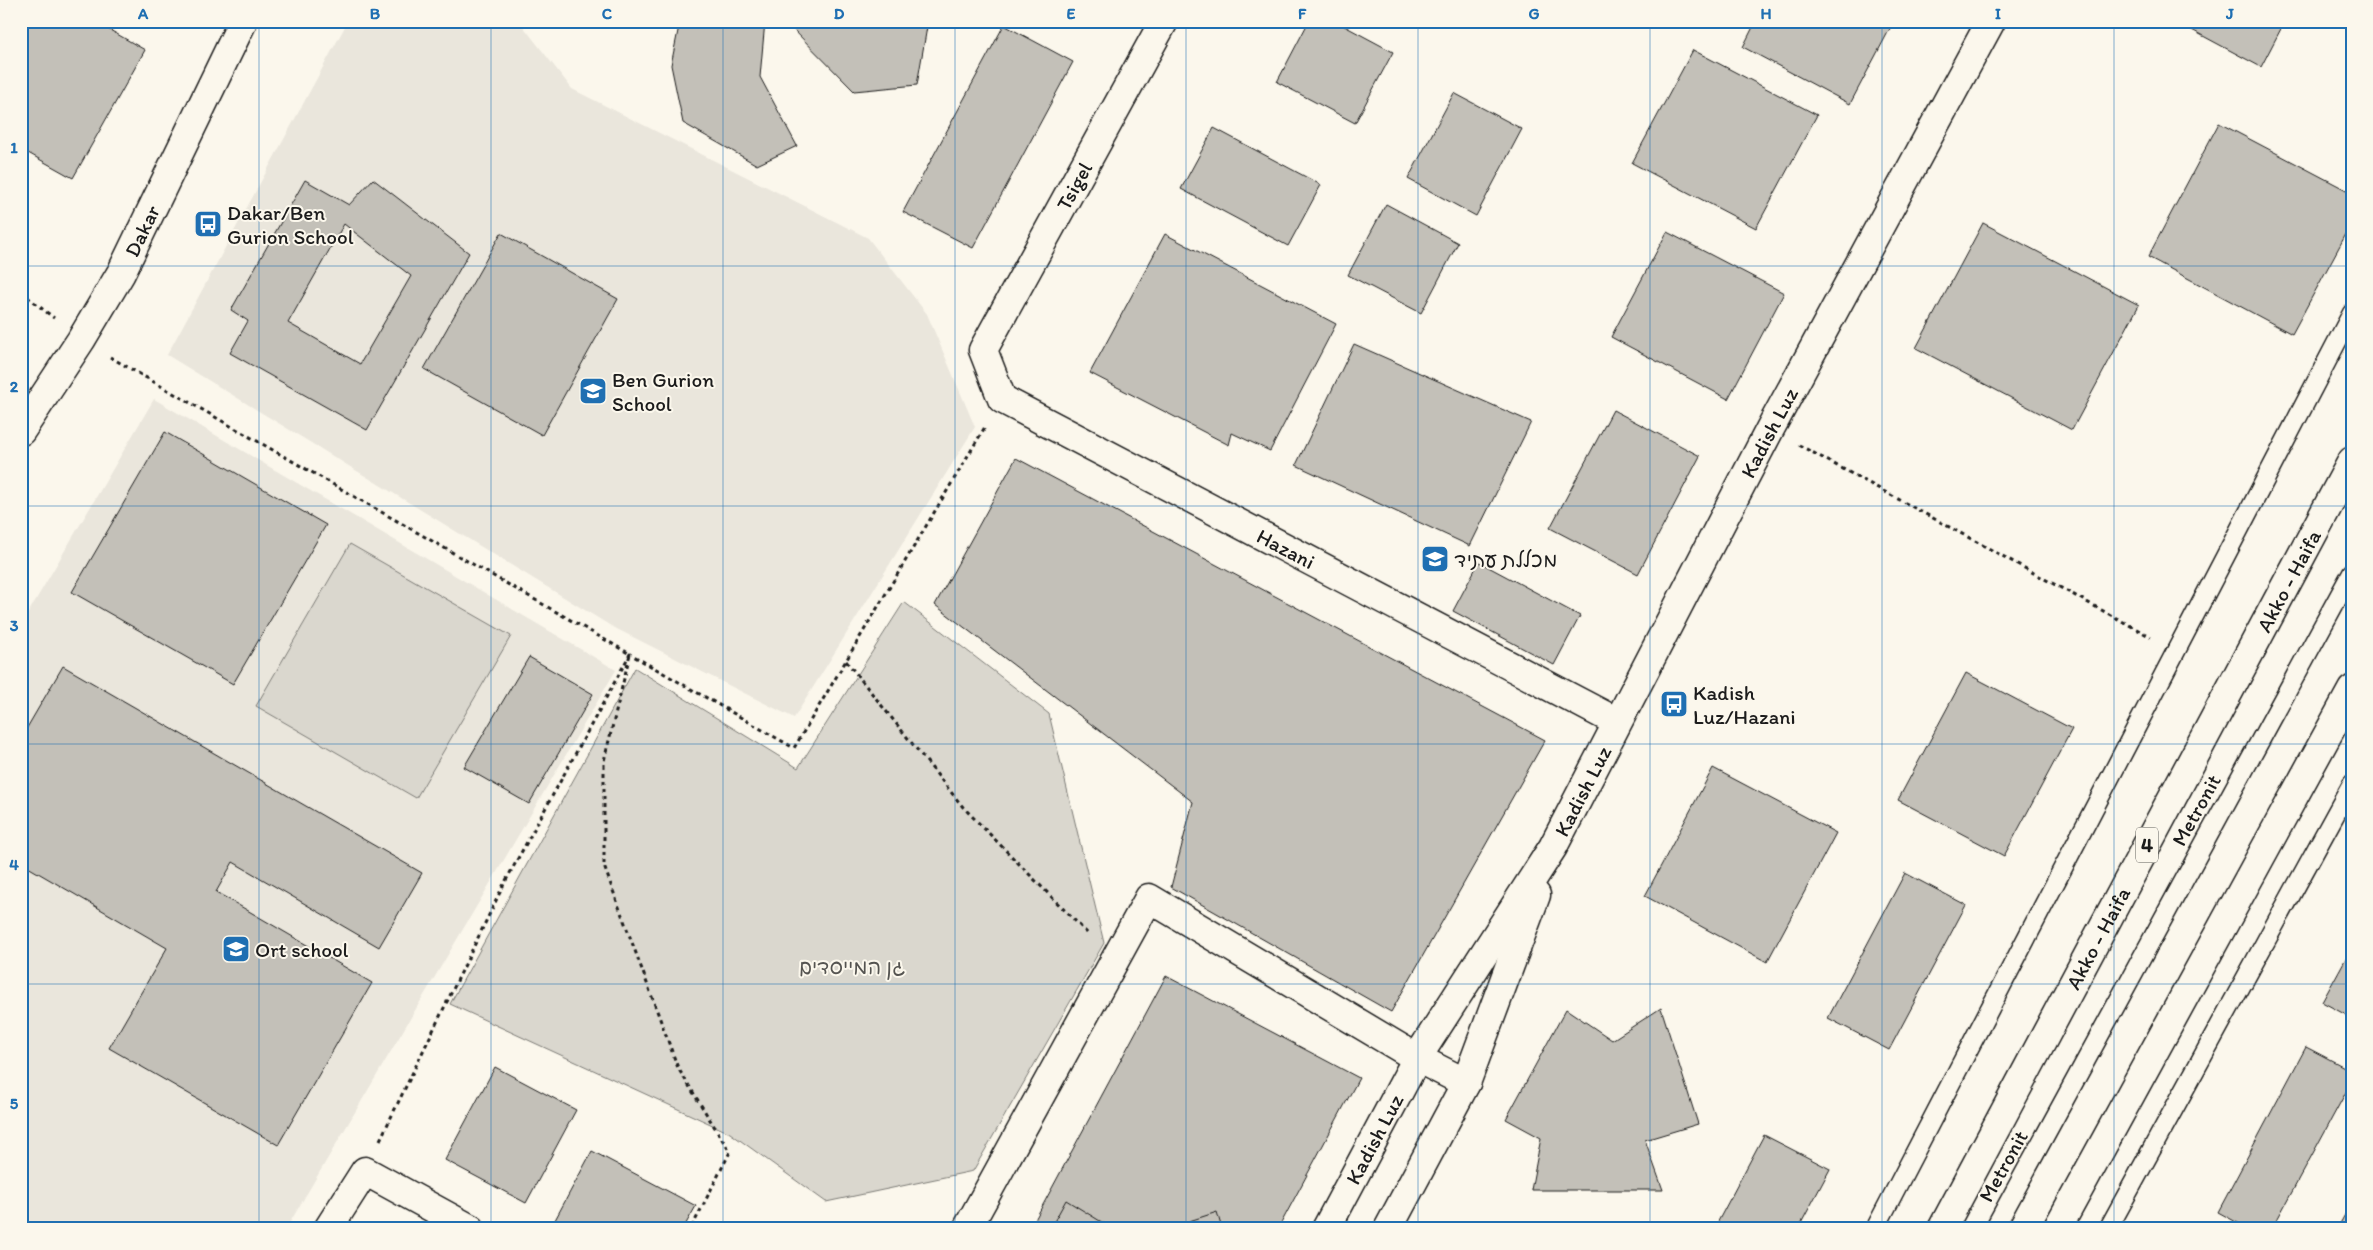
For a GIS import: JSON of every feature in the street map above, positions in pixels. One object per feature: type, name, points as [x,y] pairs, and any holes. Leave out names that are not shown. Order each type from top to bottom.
[{"type":"main road","name":"Dakar","points":[[21,431],[82,340],[121,273],[243,21]]},
{"type":"main road","name":"Tsigel","points":[[1002,399],[983,350],[1164,21]]},
{"type":"main road","name":"Kadish Luz","points":[[1326,1229],[1417,1058],[1553,847],[1616,722],[1770,429],[1991,21]]},
{"type":"main road","name":"Hazani","points":[[1002,399],[1616,722]]},
{"type":"main road","name":"Akko - Haifa","points":[[1942,1229],[2352,461]]},
{"type":"main road","points":[[2057,1229],[2352,690]]},
{"type":"main road","name":"Kadish Luz","points":[[1388,1229],[1466,1084],[1553,847]]},
{"type":"main road","points":[[967,1229],[1149,898],[1417,1058],[1466,1084]]},
{"type":"main road","points":[[328,1229],[365,1171],[471,1229]]},
{"type":"lane","points":[[1875,1229],[2352,313]]},
{"type":"lane","name":"Metronit","points":[[1994,1229],[2352,572]]},
{"type":"lane","points":[[2108,1229],[2352,784]]},
{"type":"path","points":[[21,292],[82,340],[794,748],[1002,399]]},
{"type":"path","points":[[1770,429],[2176,650]]},
{"type":"path","points":[[365,1171],[504,884],[630,654]]},
{"type":"path","points":[[630,654],[604,761],[604,866],[678,1068],[730,1152],[691,1229]]},
{"type":"path","points":[[846,661],[963,807],[1115,961]]},
{"type":"shaded area","name":"Ben Gurion School","points":[[348,21],[519,21],[572,89],[868,238],[927,314],[975,427],[794,718],[611,626],[167,355]]},
{"type":"shaded area","name":"Ort school","points":[[154,399],[616,670],[286,1229],[21,1229],[21,625]]},
{"type":"green space","points":[[350,544],[511,636],[416,798],[256,706]]},
{"type":"green space","name":"גן המייסדים","points":[[904,602],[1049,714],[1104,943],[973,1171],[826,1202],[730,1133],[450,1004],[635,668],[798,768]]},
{"type":"building","points":[[21,21],[94,21],[145,50],[73,178],[21,149]]},
{"type":"building","points":[[680,21],[765,21],[760,77],[797,146],[757,165],[683,123],[671,65]]},
{"type":"building","points":[[785,21],[928,21],[917,85],[854,91]]},
{"type":"building","points":[[1309,21],[1335,21],[1393,52],[1355,123],[1277,82]]},
{"type":"building","points":[[1756,21],[1894,21],[1850,104],[1743,47]]},
{"type":"building","points":[[2175,21],[2285,21],[2261,67]]},
{"type":"building","points":[[1004,25],[1073,62],[973,248],[903,212]]},
{"type":"building","points":[[1693,50],[1817,115],[1756,228],[1632,163]]},
{"type":"building","points":[[1454,93],[1522,129],[1476,216],[1408,179]]},
{"type":"building","points":[[2219,123],[2352,193],[2352,223],[2292,334],[2148,257]]},
{"type":"building","points":[[1214,128],[1321,185],[1288,246],[1181,189]]},
{"type":"building","points":[[373,179],[469,253],[367,430],[230,353],[248,321],[231,310],[305,180],[349,205]],"holes":[[[344,224],[411,276],[360,364],[288,323]]]},
{"type":"building","points":[[1386,204],[1458,243],[1421,313],[1348,275]]},
{"type":"building","points":[[1983,223],[2139,305],[2072,430],[1916,348]]},
{"type":"building","points":[[1667,232],[1784,293],[1728,399],[1611,337]]},
{"type":"building","points":[[501,233],[618,299],[542,435],[424,369]]},
{"type":"building","points":[[1165,234],[1336,324],[1270,451],[1232,433],[1229,445],[1090,373]]},
{"type":"building","points":[[1354,344],[1531,422],[1470,546],[1296,465]]},
{"type":"building","points":[[1613,410],[1700,456],[1638,574],[1550,528]]},
{"type":"building","points":[[165,432],[326,525],[233,684],[72,592]]},
{"type":"building","points":[[1016,458],[1545,740],[1391,1012],[1171,887],[1193,802],[935,605]]},
{"type":"building","points":[[1479,562],[1580,616],[1554,665],[1453,611]]},
{"type":"building","points":[[529,657],[593,694],[529,804],[464,767]]},
{"type":"building","points":[[63,666],[422,873],[379,947],[233,862],[216,892],[372,983],[278,1145],[109,1048],[167,948],[21,863],[21,738]]},
{"type":"building","points":[[1966,673],[2072,729],[2004,856],[1898,800]]},
{"type":"building","points":[[1713,768],[1836,833],[1767,962],[1645,896]]},
{"type":"building","points":[[1905,873],[1966,905],[1889,1050],[1828,1018]]},
{"type":"building","points":[[2352,947],[2352,1018],[2322,1002]]},
{"type":"building","points":[[1166,976],[1359,1078],[1278,1229],[1030,1229]]},
{"type":"building","points":[[1661,1008],[1698,1124],[1645,1140],[1663,1190],[1531,1190],[1541,1138],[1506,1119],[1566,1009],[1612,1040]]},
{"type":"building","points":[[2306,1047],[2352,1071],[2352,1081],[2272,1229],[2249,1229],[2218,1212]]},
{"type":"building","points":[[495,1067],[576,1110],[526,1203],[445,1160]]},
{"type":"building","points":[[1764,1135],[1830,1169],[1798,1229],[1714,1229]]},
{"type":"building","points":[[592,1151],[696,1206],[683,1229],[571,1229],[555,1220]]},
{"type":"building","points":[[1066,1200],[1113,1229],[1050,1229]]},
{"type":"building","points":[[2352,1202],[2352,1229],[2337,1229]]},
{"type":"building","points":[[1217,1212],[1222,1229],[1165,1229]]},
{"type":"place","name":"Dakar/Ben Gurion School","points":[[208,224]]},
{"type":"place","name":"Ben Gurion School","points":[[593,391]]},
{"type":"place","name":"מכללת עתיד","points":[[1435,559]]},
{"type":"place","name":"Kadish Luz/Hazani","points":[[1674,704]]},
{"type":"place","name":"Ort school","points":[[236,949]]}]
